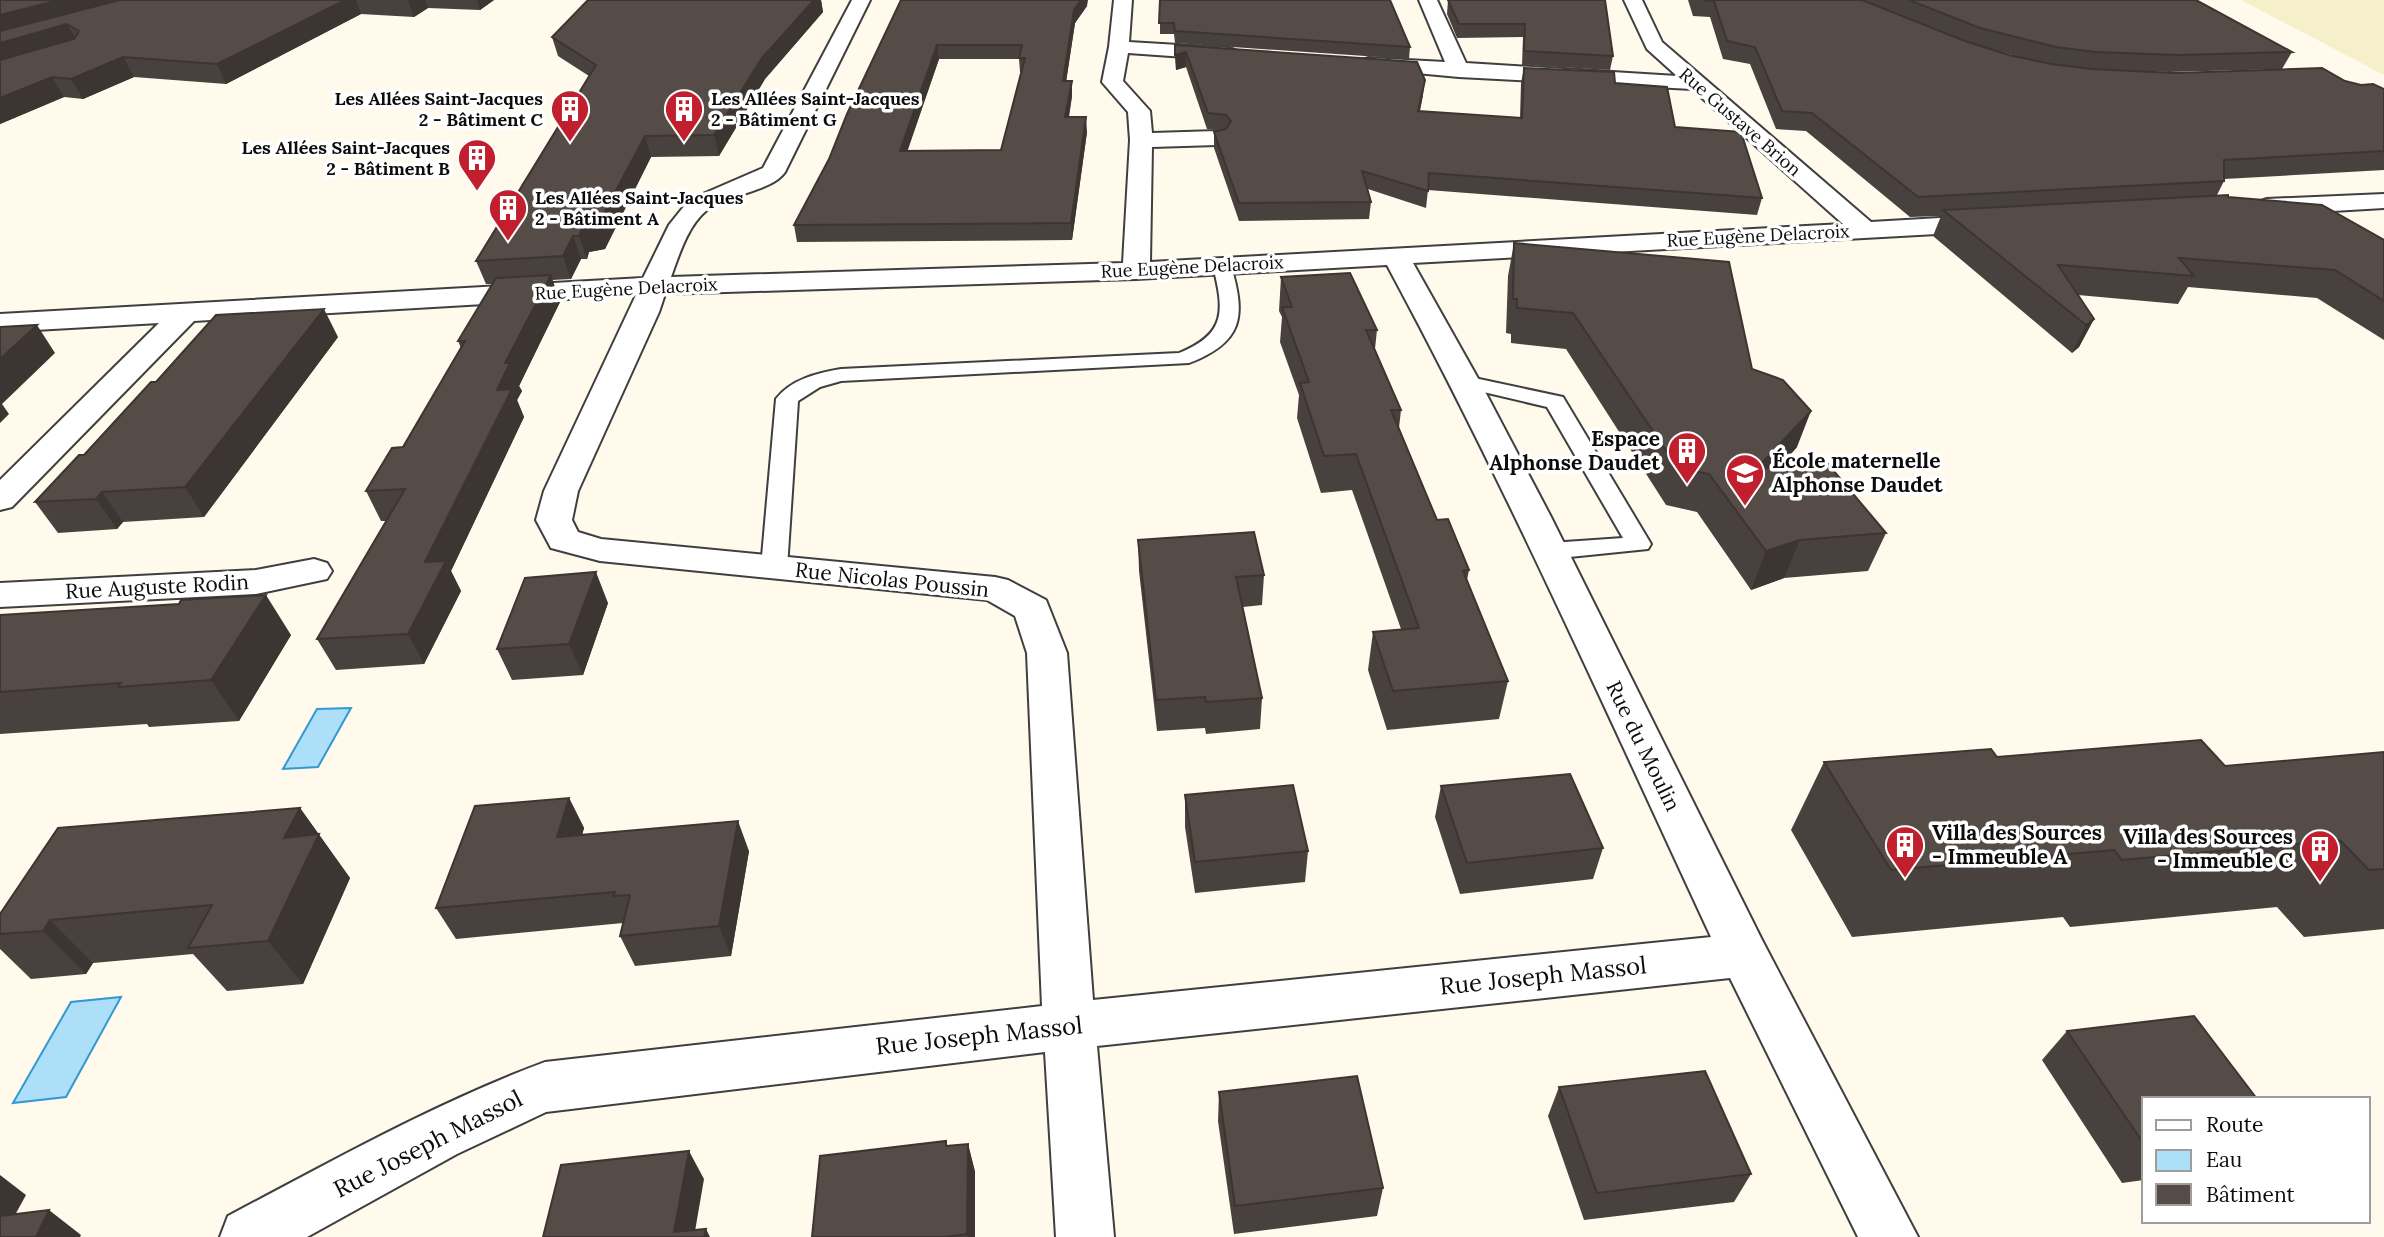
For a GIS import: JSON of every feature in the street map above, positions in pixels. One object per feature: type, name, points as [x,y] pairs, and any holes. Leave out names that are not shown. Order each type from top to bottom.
[{"type":"street","name":"Rue Nicolas Poussin","points":[[862,0],[773,172],[697,206],[668,251],[645,312],[561,491],[554,520],[564,540],[600,550],[995,589],[1032,609],[1047,653],[1069,1026],[1085,1237]]},
{"type":"street","points":[[1123,0],[1119,47],[1112,82],[1139,111],[1141,140],[1136,271]]},
{"type":"street","points":[[1429,0],[1472,76]]},
{"type":"street","name":"Rue Gustave Brion","points":[[1633,0],[1654,45],[1865,230]]},
{"type":"street","points":[[1119,47],[1242,55]]},
{"type":"street","points":[[1351,63],[1472,76],[1695,83]]},
{"type":"street","points":[[1141,140],[1217,138]]},
{"type":"street","points":[[2248,208],[2384,201]]},
{"type":"street","name":"Rue Eugène Delacroix","points":[[0,323],[653,286],[1136,271],[2015,221]]},
{"type":"street","name":"Rue du Moulin","points":[[1395,256],[1465,382],[1550,551],[1744,955],[1888,1237]]},
{"type":"street","points":[[0,500],[184,314]]},
{"type":"street","name":"Rue Auguste Rodin","points":[[0,595],[256,582],[314,571]]},
{"type":"street","name":"Rue Joseph Massol","points":[[249,1237],[437,1135],[496,1106],[545,1087],[1069,1026],[1744,955]]},
{"type":"lane","points":[[774,568],[787,399],[801,387],[819,379],[841,375],[1182,359],[1206,351],[1220,338],[1232,309],[1222,266]]},
{"type":"lane","points":[[1465,382],[1555,402],[1639,544],[1550,551]]},
{"type":"shaded area","points":[[2241,0],[2384,0],[2384,75]]},
{"type":"water","points":[[351,708],[318,767],[283,769],[317,709]]},
{"type":"water","points":[[121,997],[66,1097],[13,1103],[71,1002]]},
{"type":"building","points":[[0,0],[59,0],[0,15]]},
{"type":"building","points":[[120,0],[345,0],[217,64],[123,57],[71,79],[52,77],[0,98],[0,60],[74,39],[79,31],[67,24],[0,43],[0,31]]},
{"type":"building","points":[[588,0],[814,0],[761,59],[714,135],[645,136],[597,226],[582,229],[579,236],[573,236],[563,256],[476,261],[596,65],[552,37]]},
{"type":"building","points":[[901,0],[1081,0],[1074,10],[1063,81],[1072,81],[1065,117],[1086,117],[1071,223],[794,225],[829,159],[847,114]],"holes":[[[937,45],[1022,45],[1019,58],[1025,58],[1001,150],[900,151]]]},
{"type":"building","points":[[1160,0],[1390,0],[1410,47],[1175,31],[1174,23],[1159,23]]},
{"type":"building","points":[[1448,0],[1605,0],[1613,56],[1524,51],[1525,24],[1459,24]]},
{"type":"building","points":[[1703,0],[1862,0],[1965,41],[2009,55],[2092,69],[2175,73],[2322,68],[2345,81],[2361,85],[2373,84],[2384,89],[2384,151],[2224,160],[2224,181],[1918,197],[1812,113],[1782,111],[1755,47],[1727,41],[1714,1]]},
{"type":"building","points":[[1909,0],[2196,0],[2292,52],[2178,55],[2096,52],[2056,47],[1980,28]]},
{"type":"building","points":[[1175,45],[1417,62],[1425,80],[1418,111],[1522,118],[1524,68],[1614,72],[1615,83],[1667,87],[1675,127],[1741,132],[1762,198],[1429,173],[1428,191],[1362,171],[1371,202],[1239,203],[1214,132],[1226,129],[1231,121],[1226,115],[1208,113],[1186,52],[1175,55]]},
{"type":"building","points":[[2228,195],[2322,205],[2384,240],[2384,301],[2335,270],[2179,258],[2194,276],[2058,265],[2094,319],[2086,325],[1943,210]]},
{"type":"building","points":[[1514,243],[1729,262],[1752,369],[1783,380],[1811,411],[1756,469],[1828,464],[1886,533],[1800,540],[1766,551],[1709,474],[1678,468],[1573,313],[1517,308],[1517,299],[1513,299]]},
{"type":"building","points":[[1350,273],[1377,330],[1366,330],[1401,410],[1391,410],[1437,520],[1448,519],[1469,570],[1463,571],[1508,681],[1393,691],[1373,632],[1419,628],[1356,454],[1324,456],[1300,383],[1309,382],[1282,307],[1292,307],[1281,277]]},
{"type":"building","points":[[551,275],[505,363],[510,363],[497,390],[512,389],[425,562],[446,561],[408,634],[317,639],[405,489],[366,491],[392,448],[403,447],[465,341],[458,341],[496,278]]},
{"type":"building","points":[[324,309],[185,487],[102,492],[96,499],[35,502],[79,455],[84,455],[151,382],[156,382],[216,315]]},
{"type":"building","points":[[37,325],[0,359],[0,327]]},
{"type":"building","points":[[1254,532],[1264,575],[1236,577],[1262,698],[1206,702],[1205,697],[1156,700],[1138,540]]},
{"type":"building","points":[[596,572],[569,644],[497,649],[525,578]]},
{"type":"building","points":[[266,595],[211,680],[118,687],[121,683],[0,692],[0,615],[179,604],[181,600]]},
{"type":"building","points":[[2201,740],[2225,766],[2384,752],[2384,869],[2369,870],[2340,840],[2122,860],[2114,850],[1891,870],[1824,762],[1991,749],[1997,757]]},
{"type":"building","points":[[1570,774],[1603,848],[1467,863],[1441,786]]},
{"type":"building","points":[[1293,785],[1308,851],[1195,862],[1185,795]]},
{"type":"building","points":[[569,798],[557,837],[738,821],[719,926],[620,936],[630,895],[613,896],[615,892],[436,908],[475,806]]},
{"type":"building","points":[[300,808],[284,838],[319,834],[268,941],[188,948],[212,905],[50,920],[43,931],[0,934],[0,914],[58,828]]},
{"type":"building","points":[[2194,1016],[2255,1097],[2142,1097],[2142,1141],[2067,1031]]},
{"type":"building","points":[[1705,1071],[1751,1174],[1597,1193],[1559,1087]]},
{"type":"building","points":[[1357,1076],[1383,1188],[1235,1206],[1219,1092]]},
{"type":"building","points":[[946,1141],[946,1146],[968,1144],[967,1234],[945,1237],[812,1237],[820,1156]]},
{"type":"building","points":[[689,1151],[674,1232],[706,1229],[704,1237],[543,1237],[561,1165]]},
{"type":"building","points":[[49,1210],[36,1237],[0,1237],[0,1216]]},
{"type":"place","name":"Les Allées Saint-Jacques 2 - Bâtiment C","points":[[570,143]]},
{"type":"place","name":"Les Allées Saint-Jacques 2 - Bâtiment G","points":[[684,143]]},
{"type":"place","name":"Les Allées Saint-Jacques 2 - Bâtiment B","points":[[477,192]]},
{"type":"place","name":"Les Allées Saint-Jacques 2 - Bâtiment A","points":[[508,242]]},
{"type":"place","name":"Espace Alphonse Daudet","points":[[1687,485]]},
{"type":"place","name":"École maternelle Alphonse Daudet","points":[[1745,507]]},
{"type":"place","name":"Villa des Sources - Immeuble A","points":[[1905,879]]},
{"type":"place","name":"Villa des Sources - Immeuble C","points":[[2320,883]]}]
